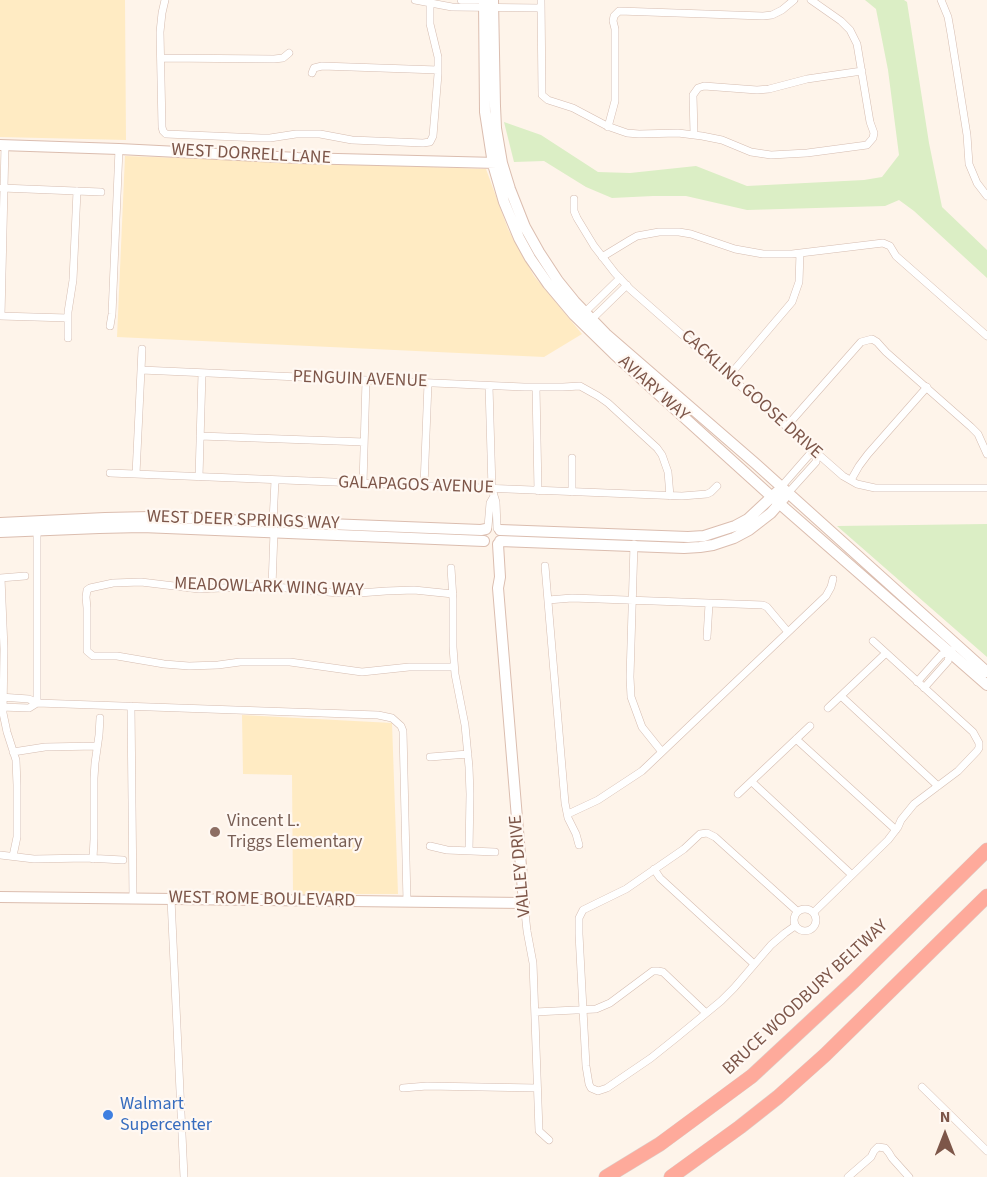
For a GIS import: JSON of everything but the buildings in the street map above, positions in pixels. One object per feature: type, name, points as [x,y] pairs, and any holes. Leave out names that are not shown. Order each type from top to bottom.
[{"type":"highway","name":"BRUCE WOODBURY BELTWAY","points":[[606,1177],[660,1144],[752,1076],[854,982],[987,850]]},
{"type":"highway","points":[[671,1177],[740,1127],[794,1083],[987,896]]},
{"type":"main road","name":"AVIARY WAY","points":[[487,3],[485,112],[498,163],[504,202],[525,249],[548,284],[776,500],[953,648],[987,672]]},
{"type":"main road","name":"WEST DORRELL LANE","points":[[3,145],[119,148],[298,158],[498,163]]},
{"type":"main road","name":"AVIARY WAY","points":[[585,320],[624,350],[785,490],[953,648],[987,685]]},
{"type":"main road","name":"WEST DEER SPRINGS WAY","points":[[273,527],[493,543],[634,541],[704,536],[720,532],[748,519],[776,500],[785,490]]},
{"type":"main road","name":"WEST DEER SPRINGS WAY","points":[[0,523],[120,527],[481,530],[493,528],[634,541]]},
{"type":"main road","name":"WEST DEER SPRINGS WAY","points":[[0,532],[37,526]]},
{"type":"main road","points":[[493,528],[502,536],[493,543],[483,534],[493,528]]},
{"type":"main road","name":"VALLEY DRIVE","points":[[493,543],[500,577],[498,588],[524,903]]},
{"type":"main road","name":"WEST ROME BOULEVARD","points":[[0,897],[524,903]]},
{"type":"street","points":[[165,0],[161,25],[160,58],[163,131],[168,134],[261,138],[320,134],[352,140],[423,143],[430,142],[433,136],[438,70],[438,57],[430,24],[430,2]]},
{"type":"street","points":[[417,0],[452,8],[487,3]]},
{"type":"street","points":[[461,0],[541,8]]},
{"type":"street","points":[[541,0],[543,76],[541,92],[545,98],[573,108],[618,131],[639,134],[694,135],[722,141],[751,152],[771,155],[863,146],[873,138],[874,133],[870,122],[857,45],[850,30],[837,17],[811,0]]},
{"type":"street","points":[[608,127],[615,101],[615,29],[612,21],[616,13],[621,11],[763,16],[782,10],[794,0]]},
{"type":"street","points":[[941,0],[948,17],[951,34],[966,126],[969,164],[977,183],[987,196]]},
{"type":"street","points":[[160,58],[274,59],[283,58],[289,53]]},
{"type":"street","points":[[312,73],[314,68],[322,66],[438,70]]},
{"type":"street","points":[[694,135],[693,96],[698,88],[704,86],[735,89],[769,88],[807,79],[862,71]]},
{"type":"street","points":[[3,145],[4,236],[1,316],[68,318]]},
{"type":"street","points":[[110,326],[119,148]]},
{"type":"street","points":[[2,188],[102,192]]},
{"type":"street","points":[[68,338],[77,191]]},
{"type":"street","name":"CACKLING GOOSE DRIVE","points":[[574,199],[574,211],[577,218],[602,257],[620,278],[834,469],[857,484],[883,488],[987,488]]},
{"type":"street","points":[[602,257],[619,245],[637,237],[659,232],[691,234],[753,253],[800,253],[887,244],[896,256],[987,336]]},
{"type":"street","points":[[729,376],[792,302],[798,289],[800,253]]},
{"type":"street","points":[[585,320],[620,278]]},
{"type":"street","points":[[585,320],[627,285]]},
{"type":"street","points":[[786,427],[861,342],[872,339],[978,434],[987,454]]},
{"type":"street","points":[[136,474],[142,349]]},
{"type":"street","name":"PENGUIN AVENUE","points":[[141,370],[489,386],[580,386],[608,403],[657,448],[668,472],[670,496]]},
{"type":"street","points":[[198,477],[202,373]]},
{"type":"street","points":[[363,484],[366,380]]},
{"type":"street","points":[[424,486],[428,383]]},
{"type":"street","points":[[489,386],[493,493],[496,502],[493,528]]},
{"type":"street","points":[[536,387],[538,491]]},
{"type":"street","points":[[850,480],[863,460],[927,387]]},
{"type":"street","points":[[200,436],[364,442]]},
{"type":"street","points":[[785,490],[816,462],[817,454]]},
{"type":"street","points":[[572,458],[572,492]]},
{"type":"street","name":"GALAPAGOS AVENUE","points":[[110,473],[424,486],[493,493],[538,491],[700,496],[711,492],[717,486]]},
{"type":"street","points":[[273,586],[275,480]]},
{"type":"street","points":[[37,526],[38,703]]},
{"type":"street","points":[[634,541],[631,696],[642,727],[662,752]]},
{"type":"street","points":[[545,566],[565,802],[579,845]]},
{"type":"street","points":[[451,568],[454,667],[468,754],[469,851]]},
{"type":"street","points":[[13,856],[17,837],[18,806],[16,760],[2,707],[4,649],[1,578],[25,576]]},
{"type":"street","points":[[568,814],[612,792],[642,771],[826,597],[833,579]]},
{"type":"street","name":"MEADOWLARK WING WAY","points":[[453,594],[414,590],[348,593],[273,586],[199,589],[141,582],[106,584],[90,588],[87,590],[86,597],[87,651],[93,656],[126,657],[189,666],[240,662],[290,662],[362,672],[409,667],[454,667]]},
{"type":"street","points":[[548,600],[572,598],[763,605],[788,632]]},
{"type":"street","points":[[707,637],[709,604]]},
{"type":"street","points":[[814,912],[888,840],[914,804],[958,771],[979,748],[973,732],[873,641]]},
{"type":"street","points":[[917,682],[941,655],[953,648]]},
{"type":"street","points":[[924,688],[948,661],[953,648]]},
{"type":"street","points":[[828,708],[886,653]]},
{"type":"street","points":[[841,696],[938,786]]},
{"type":"street","points":[[2,697],[29,699],[38,703],[378,715],[392,718],[401,726],[402,731],[407,902]]},
{"type":"street","points":[[2,707],[29,708],[38,703]]},
{"type":"street","points":[[131,706],[133,898]]},
{"type":"street","points":[[93,859],[94,778],[100,718]]},
{"type":"street","points":[[738,794],[810,726]]},
{"type":"street","points":[[796,739],[896,830]]},
{"type":"street","points":[[13,752],[45,747],[97,746]]},
{"type":"street","points":[[430,757],[468,754]]},
{"type":"street","points":[[752,782],[852,875]]},
{"type":"street","points":[[795,926],[778,939],[729,994],[651,1058],[607,1088],[598,1091],[591,1088],[587,1077],[579,934],[579,918],[584,910],[626,888],[684,849],[700,834],[707,833],[715,837],[797,911]]},
{"type":"street","points":[[430,846],[447,850],[495,852]]},
{"type":"street","points":[[0,855],[34,859],[123,860]]},
{"type":"street","points":[[654,869],[660,878],[754,964]]},
{"type":"street","points":[[171,899],[184,1177]]},
{"type":"street","name":"VALLEY DRIVE","points":[[524,903],[526,931],[533,963],[539,1131],[549,1140]]},
{"type":"street","points":[[805,908],[814,912],[816,921],[812,928],[803,931],[795,926],[793,918],[797,911],[805,908]]},
{"type":"street","points":[[535,1012],[596,1010],[620,996],[649,973],[658,971],[663,972],[706,1013]]},
{"type":"street","points":[[403,1088],[427,1086],[537,1088]]},
{"type":"street","points":[[922,1087],[987,1151]]},
{"type":"street","points":[[848,1177],[871,1157],[878,1147],[885,1148],[909,1177]]},
{"type":"green space","points":[[865,0],[904,0],[907,2],[929,143],[942,207],[987,250],[987,278],[899,200],[885,206],[747,210],[686,196],[612,198],[586,187],[544,161],[514,162],[504,122],[541,135],[598,172],[630,173],[696,166],[747,186],[882,177],[899,155],[888,70],[876,9]]},
{"type":"green space","points":[[987,524],[987,657],[837,526]]},
{"type":"sand","points":[[0,0],[125,0],[126,140],[0,137]]},
{"type":"sand","points":[[125,156],[486,169],[508,229],[534,276],[582,334],[544,357],[117,337]]},
{"type":"sand","points":[[242,715],[392,723],[398,894],[293,894],[292,775],[243,774]]},
{"type":"place","name":"Vincent L. Triggs Elementary","points":[[215,832]]},
{"type":"place","name":"Walmart Supercenter","points":[[108,1115]]}]
